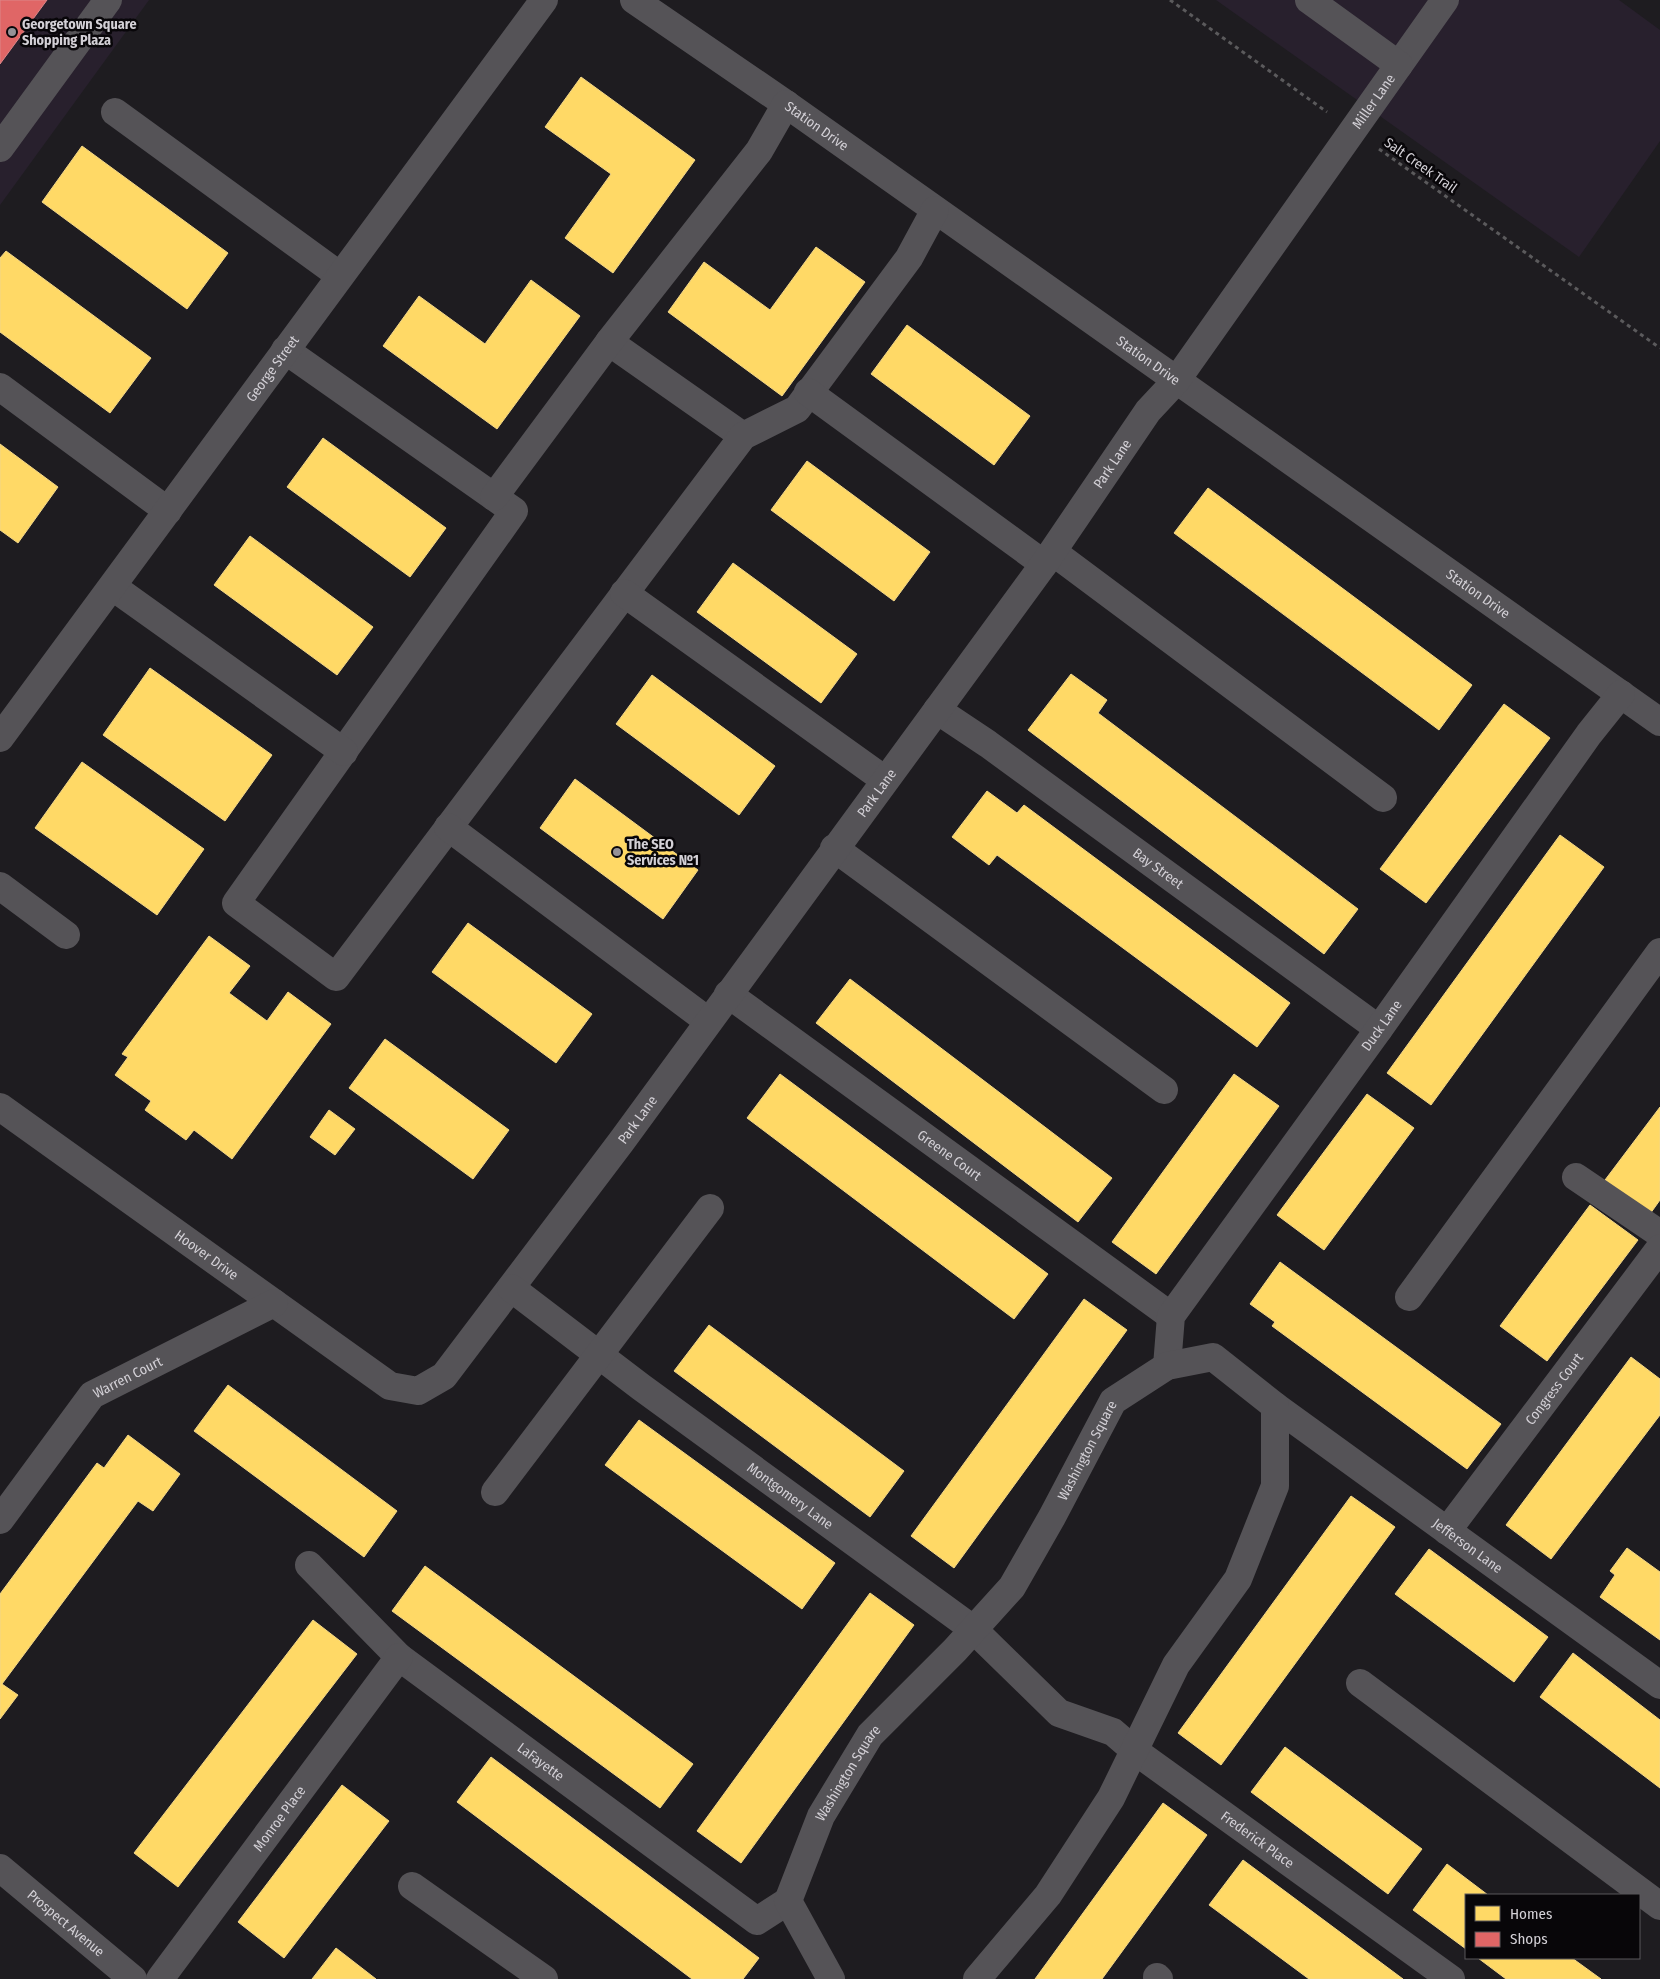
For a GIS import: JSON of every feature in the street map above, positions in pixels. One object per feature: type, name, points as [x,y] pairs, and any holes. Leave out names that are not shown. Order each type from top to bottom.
[{"type":"street","points":[[0,148],[108,0]]},
{"type":"street","name":"George Street","points":[[0,738],[544,0]]},
{"type":"street","name":"Station Drive","points":[[634,0],[786,104],[1660,722]]},
{"type":"street","name":"Miller Lane","points":[[1309,0],[1399,64],[1318,180]]},
{"type":"street","points":[[1399,64],[1445,0]]},
{"type":"street","points":[[494,497],[609,342],[759,150],[786,104]]},
{"type":"street","points":[[115,112],[339,276]]},
{"type":"street","name":"Park Lane","points":[[418,1392],[444,1376],[621,1142],[834,848],[1049,558],[1148,411],[1176,381],[1318,180]]},
{"type":"street","points":[[285,350],[514,511],[236,903],[336,977],[743,436],[797,408],[909,258],[935,210]]},
{"type":"street","points":[[609,342],[743,436]]},
{"type":"street","points":[[0,387],[168,511]]},
{"type":"street","points":[[808,392],[1049,558],[1383,798]]},
{"type":"street","points":[[113,587],[344,752]]},
{"type":"street","points":[[624,593],[885,780]]},
{"type":"street","name":"Duck Lane","points":[[1171,1316],[1379,1029],[1589,734],[1621,694]]},
{"type":"street","name":"Bay Street","points":[[936,710],[988,744],[1379,1029]]},
{"type":"street","points":[[448,827],[708,1021]]},
{"type":"street","points":[[834,848],[1164,1090]]},
{"type":"street","points":[[0,886],[66,935]]},
{"type":"street","points":[[1408,1296],[1660,952]]},
{"type":"street","name":"Greene Court","points":[[728,994],[1171,1316]]},
{"type":"street","name":"Hoover Drive","points":[[0,1107],[390,1386],[418,1392]]},
{"type":"street","points":[[1576,1176],[1660,1234]]},
{"type":"street","points":[[495,1492],[710,1208]]},
{"type":"street","name":"Congress Court","points":[[1447,1531],[1660,1248]]},
{"type":"street","name":"Montgomery Lane","points":[[511,1288],[599,1355],[973,1629],[1059,1713]]},
{"type":"street","name":"Warren Court","points":[[0,1520],[92,1395],[274,1303]]},
{"type":"street","points":[[1167,1366],[1171,1316]]},
{"type":"street","name":"Washington Square","points":[[788,1900],[821,1816],[870,1735],[1012,1587],[1052,1517],[1113,1401],[1167,1366],[1212,1357],[1275,1406]]},
{"type":"street","points":[[977,1979],[1048,1895],[1111,1798],[1176,1665],[1238,1579],[1275,1486],[1275,1406]]},
{"type":"street","name":"Jefferson Lane","points":[[1275,1406],[1660,1685]]},
{"type":"street","name":"LaFayette","points":[[309,1565],[400,1657],[757,1921],[788,1900]]},
{"type":"street","name":"Monroe Place","points":[[160,1979],[400,1657]]},
{"type":"street","points":[[1360,1683],[1660,1906]]},
{"type":"street","name":"Frederick Place","points":[[1059,1713],[1113,1732],[1135,1751],[1451,1979]]},
{"type":"street","name":"Prospect Avenue","points":[[0,1868],[133,1979]]},
{"type":"street","points":[[412,1886],[544,1979]]},
{"type":"street","points":[[788,1900],[830,1979]]},
{"type":"path","name":"Salt Creek Trail","points":[[1170,0],[1660,348]]},
{"type":"shaded area","name":"Georgetown Square Shopping Plaza","points":[[0,0],[149,0],[0,205]]},
{"type":"shaded area","points":[[1216,0],[1619,0],[1660,30],[1660,141],[1579,257]]},
{"type":"building: Homes","points":[[581,77],[695,160],[613,273],[565,238],[611,174],[545,127]]},
{"type":"building: Homes","points":[[82,146],[228,253],[187,309],[42,202]]},
{"type":"building: Homes","points":[[816,247],[865,282],[782,396],[668,312],[704,262],[770,310]]},
{"type":"building: Homes","points":[[6,251],[151,358],[110,413],[0,332],[0,258]]},
{"type":"building: Homes","points":[[531,280],[580,316],[497,429],[383,346],[419,296],[485,344]]},
{"type":"building: Homes","points":[[907,325],[1030,416],[994,465],[871,374]]},
{"type":"building: Homes","points":[[323,438],[446,528],[410,577],[287,487]]},
{"type":"building: Homes","points":[[0,444],[58,487],[18,543],[0,530]]},
{"type":"building: Homes","points":[[807,461],[930,552],[894,601],[771,510]]},
{"type":"building: Homes","points":[[1208,488],[1472,685],[1439,730],[1174,533]]},
{"type":"building: Homes","points":[[250,536],[373,627],[337,675],[214,585]]},
{"type":"building: Homes","points":[[733,563],[857,654],[821,703],[697,612]]},
{"type":"building: Homes","points":[[150,668],[272,755],[225,821],[103,735]]},
{"type":"building: Homes","points":[[1071,674],[1107,700],[1098,713],[1358,909],[1324,954],[1028,730]]},
{"type":"building: Homes","points":[[652,675],[775,766],[739,815],[616,724]]},
{"type":"building: Homes","points":[[1504,704],[1550,738],[1426,903],[1380,869]]},
{"type":"building: Homes","points":[[82,762],[204,849],[157,915],[35,828]]},
{"type":"building: Homes","points":[[575,779],[698,870],[663,919],[540,828]]},
{"type":"building: Homes","points":[[987,791],[1017,813],[1024,805],[1290,1003],[1257,1047],[997,855],[989,865],[952,837]]},
{"type":"building: Homes","points":[[1560,835],[1604,867],[1431,1105],[1387,1073]]},
{"type":"building: Homes","points":[[468,923],[592,1014],[556,1063],[432,972]]},
{"type":"building: Homes","points":[[209,936],[250,966],[229,993],[267,1021],[288,992],[331,1024],[232,1159],[194,1130],[186,1140],[145,1110],[151,1101],[115,1075],[128,1057],[122,1054]]},
{"type":"building: Homes","points":[[850,979],[1112,1178],[1078,1222],[816,1023]]},
{"type":"building: Homes","points":[[385,1039],[509,1130],[473,1179],[349,1088]]},
{"type":"building: Homes","points":[[780,1074],[1048,1274],[1014,1319],[747,1118]]},
{"type":"building: Homes","points":[[1234,1074],[1279,1106],[1156,1274],[1112,1242]]},
{"type":"building: Homes","points":[[1367,1094],[1414,1128],[1324,1250],[1277,1215]]},
{"type":"building: Homes","points":[[1660,1107],[1660,1200],[1650,1214],[1605,1180]]},
{"type":"building: Homes","points":[[329,1110],[355,1129],[335,1155],[310,1137]]},
{"type":"building: Homes","points":[[1590,1205],[1638,1240],[1547,1361],[1500,1326]]},
{"type":"building: Homes","points":[[1280,1262],[1501,1424],[1467,1469],[1272,1326],[1275,1322],[1250,1304]]},
{"type":"building: Homes","points":[[1084,1299],[1127,1330],[954,1568],[911,1536]]},
{"type":"building: Homes","points":[[709,1325],[904,1471],[870,1517],[674,1371]]},
{"type":"building: Homes","points":[[1631,1357],[1660,1379],[1660,1415],[1551,1559],[1506,1525]]},
{"type":"building: Homes","points":[[228,1385],[397,1511],[364,1557],[194,1431]]},
{"type":"building: Homes","points":[[639,1420],[835,1563],[802,1609],[605,1465]]},
{"type":"building: Homes","points":[[128,1435],[180,1474],[153,1511],[138,1501],[2,1684],[18,1695],[0,1719],[0,1594],[97,1463],[104,1468]]},
{"type":"building: Homes","points":[[1351,1496],[1395,1527],[1221,1765],[1178,1733]]},
{"type":"building: Homes","points":[[1627,1548],[1660,1572],[1660,1640],[1600,1597],[1615,1575],[1610,1571]]},
{"type":"building: Homes","points":[[1429,1549],[1548,1637],[1514,1682],[1395,1594]]},
{"type":"building: Homes","points":[[425,1566],[693,1764],[660,1808],[392,1611]]},
{"type":"building: Homes","points":[[870,1593],[914,1625],[741,1863],[697,1831]]},
{"type":"building: Homes","points":[[313,1620],[357,1654],[178,1887],[134,1853]]},
{"type":"building: Homes","points":[[1573,1653],[1660,1720],[1660,1788],[1540,1697]]},
{"type":"building: Homes","points":[[1285,1747],[1422,1849],[1388,1894],[1251,1792]]},
{"type":"building: Homes","points":[[491,1757],[759,1958],[743,1979],[692,1979],[457,1802]]},
{"type":"building: Homes","points":[[342,1785],[389,1821],[284,1958],[238,1922]]},
{"type":"building: Homes","points":[[1163,1803],[1207,1835],[1102,1979],[1035,1979]]},
{"type":"building: Homes","points":[[1243,1860],[1403,1979],[1309,1979],[1209,1905]]},
{"type":"building: Homes","points":[[1447,1864],[1487,1894],[1465,1894],[1465,1948],[1413,1910]]},
{"type":"building: Homes","points":[[336,1948],[376,1979],[312,1979]]},
{"type":"building: Homes","points":[[1479,1959],[1573,1959],[1601,1979],[1506,1979]]},
{"type":"building: Shops","name":"Georgetown Square Shopping Plaza","points":[[0,0],[47,0],[0,64]]},
{"type":"place","name":"Georgetown Square Shopping Plaza","points":[[12,32]]},
{"type":"place","name":"The SEO Services №1","points":[[617,852]]}]
